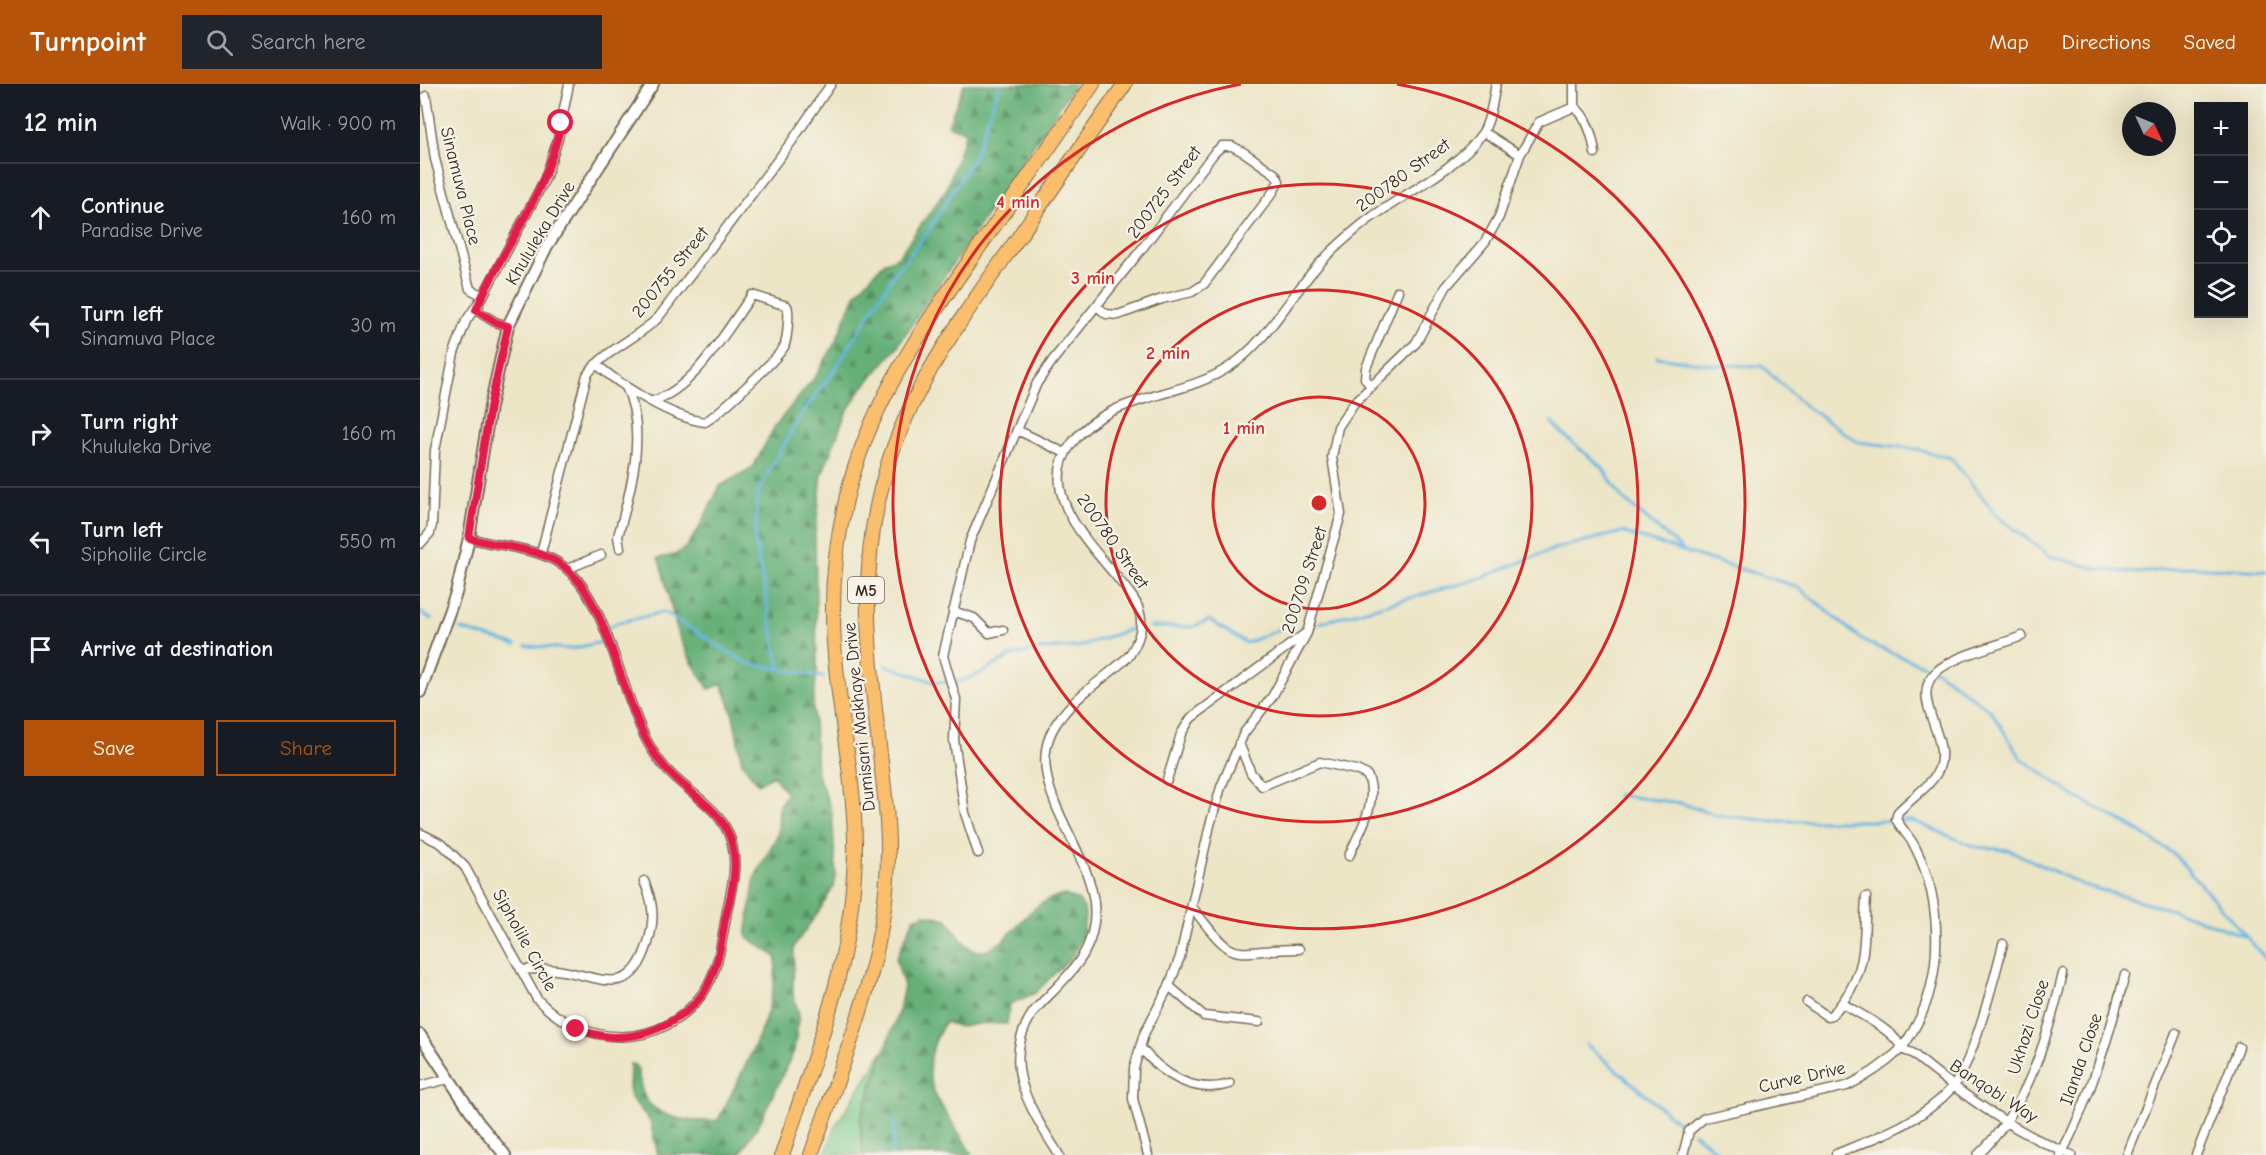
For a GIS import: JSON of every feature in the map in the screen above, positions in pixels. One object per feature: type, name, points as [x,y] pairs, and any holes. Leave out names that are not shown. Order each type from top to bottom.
[{"type":"main road","name":"Dumisani Makhaye Drive","points":[[782,1155],[837,990],[852,904],[853,813],[835,657],[833,608],[835,564],[852,476],[876,410],[912,343],[1093,84]]},
{"type":"main road","name":"Dumisani Makhaye Drive","points":[[811,1155],[872,969],[886,890],[887,807],[867,631],[866,584],[874,519],[888,464],[915,397],[950,336],[1125,84]]},
{"type":"street","points":[[420,544],[426,540],[432,525],[435,450],[449,371],[466,321],[483,296],[545,179],[558,139],[569,84]]},
{"type":"street","name":"Khululeka Drive","points":[[420,692],[456,593],[469,538],[490,407],[508,326],[547,246],[653,84]]},
{"type":"street","name":"200755 Street","points":[[541,553],[582,388],[596,364],[632,340],[658,318],[792,141],[831,84]]},
{"type":"street","points":[[1496,84],[1484,132],[1520,155]]},
{"type":"street","points":[[1574,84],[1574,107],[1579,110],[1592,133],[1595,153]]},
{"type":"street","name":"Sinamuva Place","points":[[426,96],[435,159],[470,289],[483,296],[476,310],[495,322],[508,326]]},
{"type":"street","name":"200709 Street","points":[[1148,1155],[1133,1099],[1134,1068],[1140,1047],[1180,957],[1210,825],[1239,743],[1250,723],[1272,697],[1306,633],[1341,514],[1334,476],[1333,445],[1345,414],[1416,343],[1446,287],[1485,242],[1502,210],[1520,155],[1539,122],[1574,107]]},
{"type":"street","name":"200780 Street","points":[[1059,1155],[1023,1092],[1017,1061],[1019,1044],[1032,1014],[1085,954],[1091,940],[1095,910],[1090,882],[1046,777],[1045,760],[1049,740],[1060,717],[1129,656],[1136,647],[1141,624],[1140,614],[1131,595],[1094,550],[1064,504],[1059,479],[1065,453],[1079,435],[1108,413],[1194,385],[1230,367],[1263,334],[1332,251],[1370,218],[1454,162],[1484,132]]},
{"type":"street","name":"200725 Street","points":[[978,853],[965,813],[954,740],[956,699],[943,656],[979,515],[1037,383],[1214,153],[1222,146],[1232,146],[1266,166],[1279,181],[1209,280],[1197,289],[1118,315],[1106,314],[1097,306]]},
{"type":"street","points":[[1371,387],[1365,378],[1366,368],[1398,291]]},
{"type":"street","points":[[596,364],[652,401],[700,422],[713,417],[784,346],[790,313],[787,306],[752,295],[688,381],[663,398],[652,401]]},
{"type":"street","points":[[620,548],[618,536],[635,463],[633,400],[625,385]]},
{"type":"street","points":[[1017,430],[1065,453]]},
{"type":"street","name":"Sipholile Circle","points":[[420,833],[442,844],[465,867],[537,999],[548,1011],[574,1029],[616,1037],[644,1033],[664,1026],[693,1005],[711,980],[720,949],[735,864],[729,833],[720,816],[674,777],[647,740],[596,612],[583,587],[567,569],[541,553],[469,538]]},
{"type":"street","points":[[567,569],[601,555]]},
{"type":"street","points":[[953,611],[974,618],[989,633],[1004,630]]},
{"type":"street","points":[[1167,780],[1181,734],[1191,718],[1306,633]]},
{"type":"street","name":"Curve Drive","points":[[1683,1155],[1689,1131],[1704,1118],[1847,1086],[1865,1077],[1901,1049],[1926,1002],[1936,955],[1934,908],[1922,861],[1896,819],[1898,812],[1933,779],[1939,768],[1942,753],[1926,692],[1928,681],[1937,671],[1953,662],[2022,636]]},
{"type":"street","points":[[1239,743],[1251,773],[1262,786],[1320,762],[1356,770],[1367,775],[1371,797],[1363,826],[1349,856]]},
{"type":"street","points":[[521,970],[565,971],[610,982],[627,977],[639,964],[653,926],[653,904],[644,881]]},
{"type":"street","points":[[1807,1002],[1828,1017],[1842,1003],[1855,982],[1866,939],[1866,897]]},
{"type":"street","points":[[1192,907],[1219,942],[1233,952],[1251,954],[1279,949],[1299,950]]},
{"type":"street","points":[[1836,1154],[1908,1124],[1954,1086],[1985,1010],[2003,944]]},
{"type":"street","name":"Ukhozi Close","points":[[1978,1155],[2007,1122],[2043,1047],[2063,974]]},
{"type":"street","name":"Ilanda Close","points":[[2062,1153],[2088,1093],[2110,1031],[2125,975]]},
{"type":"street","points":[[1169,986],[1204,1016],[1259,1022]]},
{"type":"street","name":"Banqobi Way","points":[[1842,1003],[1884,1029],[1900,1042],[1901,1049],[1912,1053],[1954,1086],[2007,1122],[2062,1153],[2072,1155]]},
{"type":"street","points":[[2127,1155],[2176,1033]]},
{"type":"street","points":[[420,1035],[478,1122],[505,1155]]},
{"type":"street","points":[[1140,1047],[1166,1074],[1180,1082],[1219,1086],[1230,1084]]},
{"type":"street","points":[[2196,1155],[2239,1047]]},
{"type":"street","points":[[420,1086],[448,1079]]},
{"type":"green space","points":[[964,84],[1075,84],[894,351],[859,392],[846,413],[822,474],[815,535],[817,671],[813,704],[817,773],[832,812],[836,873],[834,886],[794,946],[793,994],[799,1014],[794,1051],[760,1122],[739,1155],[658,1155],[650,1121],[629,1095],[630,1064],[636,1065],[643,1094],[653,1107],[680,1119],[718,1120],[757,1041],[771,999],[776,957],[746,936],[755,877],[778,834],[779,805],[787,794],[773,775],[758,784],[742,763],[733,714],[722,684],[709,689],[685,649],[658,558],[675,555],[686,547],[698,530],[720,486],[753,467],[775,426],[816,376],[836,341],[856,293],[884,263],[898,257],[946,190],[966,132],[948,125]]},
{"type":"green space","points":[[1065,895],[1078,900],[1084,908],[1085,915],[1083,936],[1073,955],[1035,993],[1010,1004],[1007,1024],[983,1023],[960,1027],[945,1022],[934,1043],[930,1061],[930,1077],[934,1092],[972,1155],[863,1155],[860,1120],[899,1010],[904,986],[896,959],[914,918],[925,914],[947,919],[970,948],[979,951],[988,950],[1006,938],[1039,905],[1049,899]]},
{"type":"green space","points":[[883,1051],[860,1120],[863,1155],[825,1155],[836,1125]]},
{"type":"waterway","points":[[780,669],[755,542],[758,491],[799,418],[838,365],[894,274],[927,233],[974,157],[1000,84]]},
{"type":"waterway","points":[[1657,357],[1713,365],[1762,366],[1805,406],[1858,442],[1910,448],[1951,458],[1998,517],[2050,556],[2098,569],[2137,573],[2190,567],[2266,571]]},
{"type":"waterway","points":[[1551,422],[1602,467],[1622,498],[1682,549]]},
{"type":"waterway","points":[[1319,623],[1478,579],[1554,549],[1622,532],[1798,587],[1865,642],[1937,671],[1991,711],[2021,758],[2074,796],[2127,824],[2174,854],[2266,959]]},
{"type":"waterway","points":[[420,612],[431,619]]},
{"type":"waterway","points":[[610,627],[617,623],[664,612],[747,663],[824,677]]},
{"type":"waterway","points":[[1151,627],[1193,627],[1209,620],[1246,643],[1293,624]]},
{"type":"waterway","points":[[460,629],[516,645]]},
{"type":"waterway","points":[[885,665],[934,682],[959,682],[1011,656],[1042,649],[1078,647],[1131,629]]},
{"type":"waterway","points":[[526,646],[571,649],[602,642]]},
{"type":"waterway","points":[[1617,795],[1680,803],[1716,815],[1772,821],[1913,821],[1976,847],[2009,850],[2083,885],[2176,911],[2245,936]]},
{"type":"waterway","points":[[1586,1044],[1681,1125]]},
{"type":"waterway","points":[[892,1155],[895,1120]]},
{"type":"waterway","points":[[1694,1133],[1721,1155]]},
{"type":"route","points":[[561,123],[545,179],[476,310],[495,322],[508,326],[490,407],[469,538],[541,553],[554,559],[577,579],[596,612],[647,740],[663,765],[674,777],[710,805],[720,816],[729,833],[735,864],[717,963],[711,980],[693,1005],[665,1025],[644,1033],[616,1037],[576,1029]]}]
